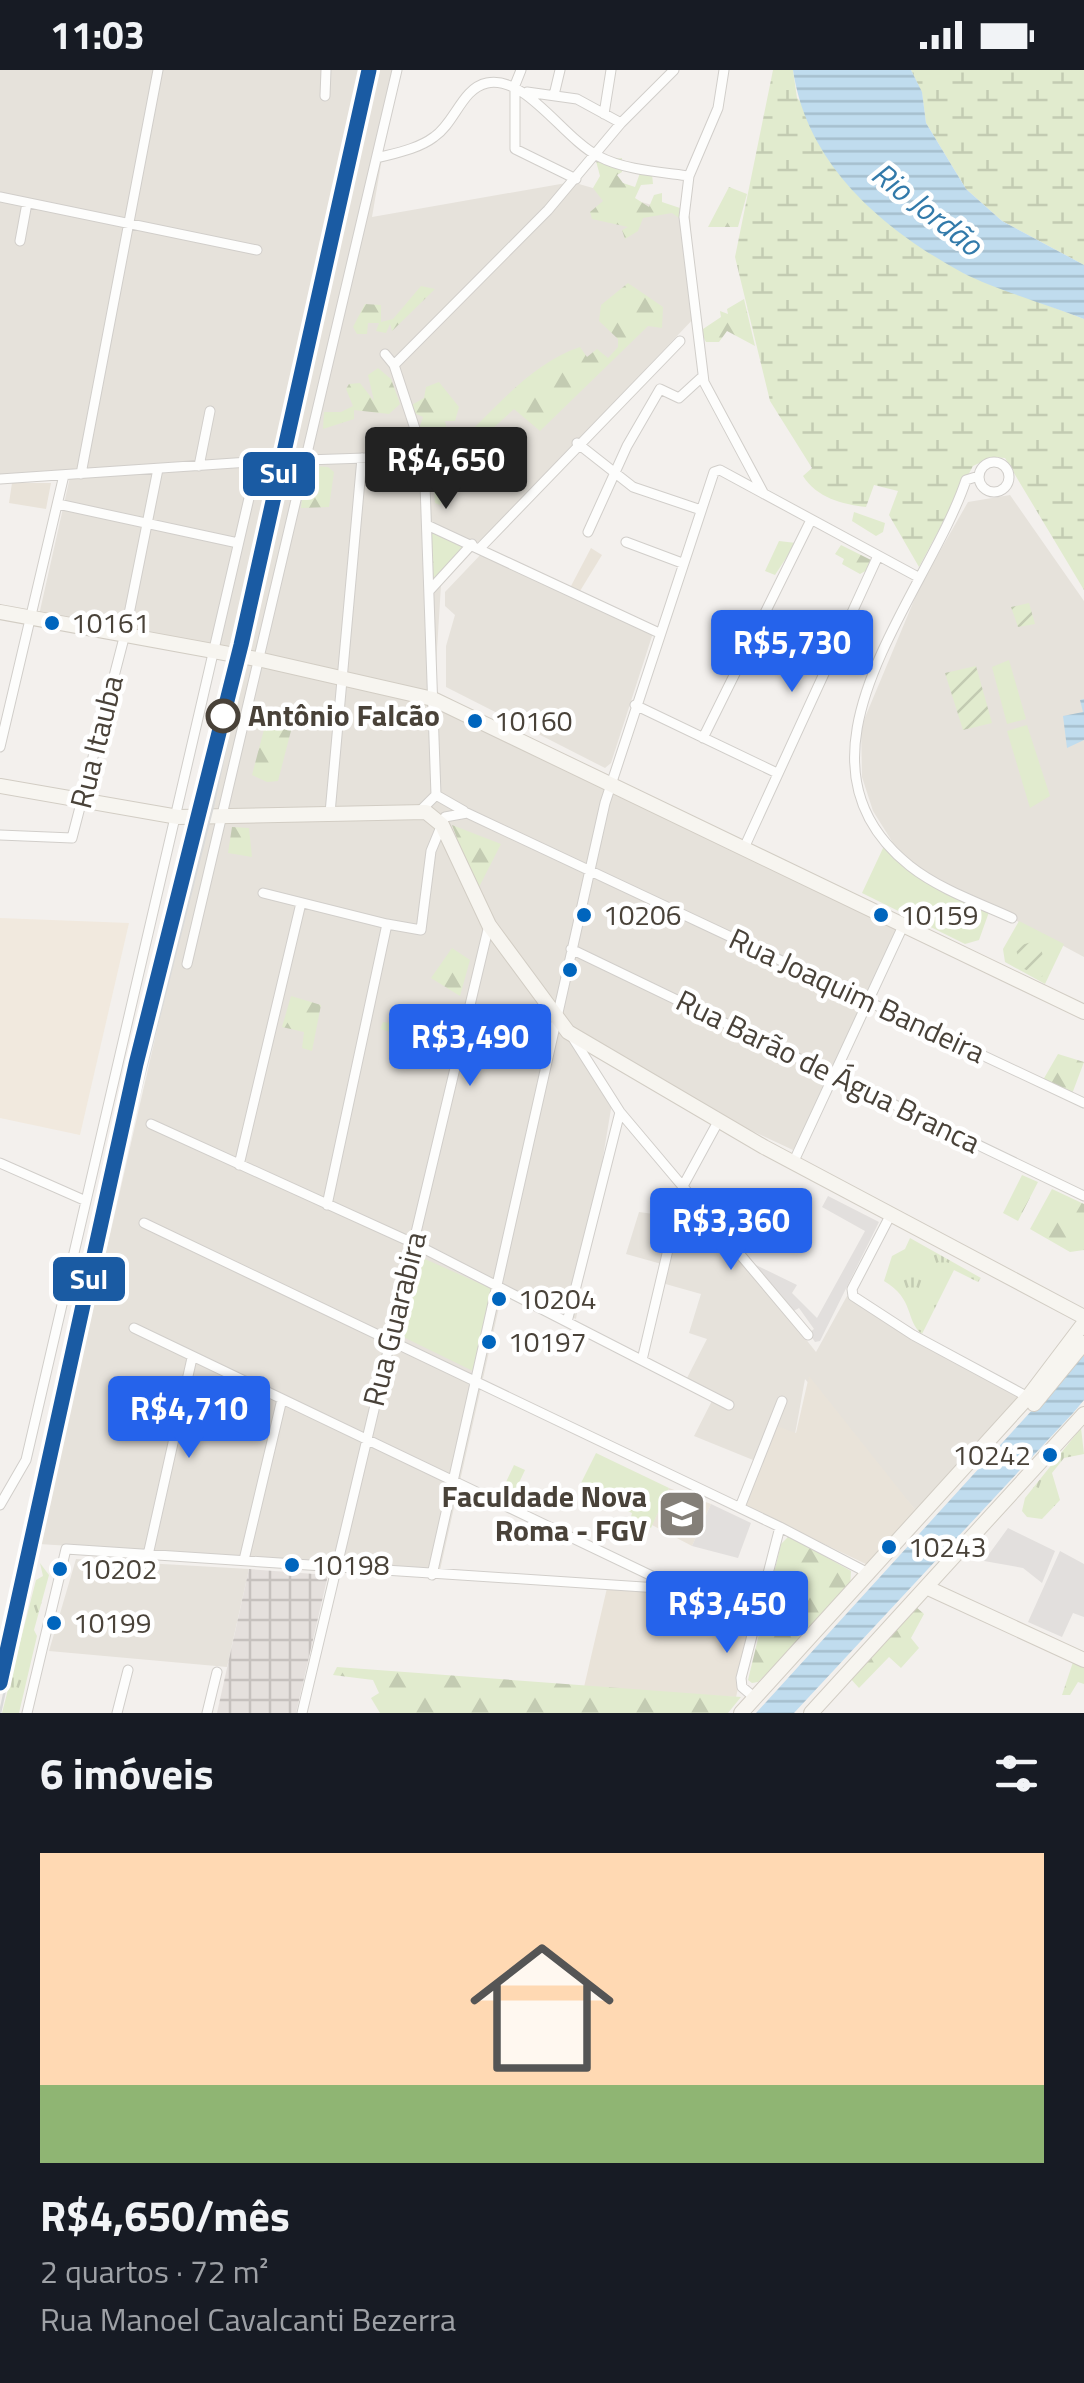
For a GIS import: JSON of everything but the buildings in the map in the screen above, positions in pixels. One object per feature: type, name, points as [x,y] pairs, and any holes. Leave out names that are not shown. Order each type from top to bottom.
[{"type":"main road","points":[[0,612],[262,660],[433,699],[1084,1012]]},
{"type":"main road","points":[[0,786],[172,816],[420,811],[442,825],[488,925],[564,1027],[718,1120],[1084,1322],[1028,1397],[742,1713]]},
{"type":"main road","points":[[938,1495],[963,1476],[1055,1383],[1084,1343]]},
{"type":"main road","points":[[811,1713],[1084,1414]]},
{"type":"main road","points":[[928,1588],[1084,1660]]},
{"type":"street","points":[[81,474],[158,70]]},
{"type":"street","points":[[325,96],[326,70]]},
{"type":"street","points":[[187,964],[262,660],[397,70]]},
{"type":"street","points":[[490,70],[527,92],[577,99],[621,123]]},
{"type":"street","points":[[520,70],[511,84],[515,149],[576,179]]},
{"type":"street","points":[[554,95],[560,70]]},
{"type":"street","points":[[604,114],[611,70]]},
{"type":"street","points":[[394,366],[576,179],[621,123],[674,70]]},
{"type":"street","points":[[724,70],[718,108],[689,176],[684,218],[703,376],[765,496]]},
{"type":"street","points":[[377,158],[434,137],[474,88],[511,84]]},
{"type":"street","points":[[527,92],[553,124],[596,155],[689,176]]},
{"type":"street","points":[[0,197],[257,250]]},
{"type":"street","points":[[20,241],[27,202]]},
{"type":"street","points":[[430,590],[680,340]]},
{"type":"street","points":[[385,354],[394,366],[424,456],[436,795],[420,811]]},
{"type":"street","points":[[588,532],[660,389],[679,398],[703,376]]},
{"type":"street","points":[[199,466],[210,410]]},
{"type":"street","points":[[577,444],[633,487],[700,510]]},
{"type":"street","points":[[306,460],[424,456]]},
{"type":"street","points":[[330,813],[362,458]]},
{"type":"street","points":[[0,479],[254,463],[216,652],[172,816],[26,1460],[0,1505]]},
{"type":"street","name":"Rua Itauba","points":[[0,835],[71,839],[124,634],[158,469]]},
{"type":"street","points":[[432,1575],[497,1284],[564,1027],[570,949],[610,782],[716,470],[918,577]]},
{"type":"street","points":[[0,747],[27,618],[64,475]]},
{"type":"street","points":[[981,482],[961,497],[870,679],[858,718],[854,758],[862,797],[878,832],[907,863],[1012,918]]},
{"type":"street","points":[[58,504],[238,543]]},
{"type":"street","points":[[703,738],[810,522]]},
{"type":"street","points":[[427,525],[658,632]]},
{"type":"street","points":[[626,542],[682,564]]},
{"type":"street","points":[[744,848],[877,558]]},
{"type":"street","points":[[635,705],[777,773]]},
{"type":"street","name":"Rua Joaquim Bandeira","points":[[436,795],[1084,1104]]},
{"type":"street","points":[[262,894],[422,929],[431,852],[449,813],[467,812]]},
{"type":"street","points":[[239,1166],[301,902]]},
{"type":"street","points":[[327,1205],[386,924]]},
{"type":"street","name":"Rua Guarabira","points":[[302,1713],[488,925]]},
{"type":"street","points":[[793,1162],[903,926]]},
{"type":"street","name":"Rua Barão de Água Branca","points":[[570,949],[1084,1196]]},
{"type":"street","points":[[564,1027],[620,1112],[808,1334]]},
{"type":"street","points":[[567,1322],[620,1112]]},
{"type":"street","points":[[642,1360],[684,1186],[718,1120]]},
{"type":"street","points":[[151,1124],[413,1243],[729,1405]]},
{"type":"street","points":[[0,1163],[86,1201]]},
{"type":"street","points":[[890,1216],[852,1293],[912,1335],[1028,1397]]},
{"type":"street","points":[[144,1223],[780,1526],[870,1574]]},
{"type":"street","points":[[134,1328],[680,1590]]},
{"type":"street","points":[[148,1554],[192,1358]]},
{"type":"street","points":[[244,1560],[282,1399]]},
{"type":"street","points":[[740,1507],[782,1401]]},
{"type":"street","points":[[755,1698],[742,1688],[741,1678],[780,1526]]},
{"type":"street","points":[[27,1713],[66,1550],[764,1595]]},
{"type":"street","points":[[118,1713],[128,1670]]},
{"type":"street","points":[[207,1713],[217,1672]]},
{"type":"shaded area","points":[[0,70],[397,70],[372,217],[572,182],[690,216],[696,316],[441,585],[434,698],[908,929],[793,1150],[722,1117],[572,1029],[612,1103],[576,1319],[504,1285],[440,1570],[39,1544],[241,664],[37,624],[70,477],[0,478]]},
{"type":"shaded area","points":[[12,483],[51,483],[46,509],[9,503]]},
{"type":"shaded area","points":[[1010,495],[1084,601],[1084,957],[918,868],[893,843],[873,811],[862,777],[861,727],[920,586],[968,502]]},
{"type":"shaded area","points":[[591,548],[602,555],[580,591],[571,586]]},
{"type":"shaded area","points":[[484,551],[653,633],[611,763],[605,768],[446,687],[446,646],[455,615],[445,606],[445,592]]},
{"type":"shaded area","points":[[0,918],[129,923],[80,1135],[0,1118]]},
{"type":"shaded area","points":[[682,1190],[714,1223],[816,1352],[847,1296],[853,1296],[1028,1397],[917,1512],[805,1379],[795,1434],[758,1462],[694,1436],[716,1393],[687,1378],[707,1339],[689,1333],[701,1294],[662,1283],[665,1265],[626,1254],[639,1212],[676,1217]]},
{"type":"shaded area","points":[[828,1196],[879,1222],[820,1341],[815,1342],[809,1333],[814,1329],[799,1308],[792,1312],[756,1265],[797,1285],[792,1293],[817,1318],[865,1231],[822,1207]]},
{"type":"shaded area","points":[[809,1376],[917,1512],[872,1567],[741,1504],[774,1425],[796,1433]]},
{"type":"shaded area","name":"Faculdade Nova Roma - FGV","points":[[669,1488],[711,1504],[692,1546],[652,1525]]},
{"type":"shaded area","points":[[711,1504],[751,1523],[738,1558],[692,1546]]},
{"type":"shaded area","points":[[1008,1528],[1055,1551],[1042,1583],[1023,1568],[984,1561]]},
{"type":"shaded area","points":[[1060,1551],[1084,1564],[1084,1617],[1073,1613],[1062,1637],[1028,1622]]},
{"type":"shaded area","points":[[76,1559],[249,1569],[227,1667],[49,1651]]},
{"type":"shaded area","points":[[249,1569],[328,1575],[296,1713],[217,1713]]},
{"type":"shaded area","points":[[607,1588],[755,1601],[758,1606],[736,1697],[584,1687]]},
{"type":"green space","points":[[773,70],[793,70],[797,98],[965,274],[1084,319],[1084,590],[1005,458],[992,457],[973,466],[919,567],[889,515],[898,491],[874,485],[866,507],[857,506],[823,495],[803,476],[812,468],[770,401],[735,257]]},
{"type":"green space","points":[[911,70],[1084,70],[1084,265],[1002,221],[966,189],[926,123],[922,93]]},
{"type":"green space","points":[[622,158],[622,172],[617,175],[623,183],[635,187],[640,173],[652,174],[653,184],[641,185],[635,198],[649,207],[654,195],[662,193],[662,202],[680,208],[679,218],[672,213],[643,218],[638,231],[625,239],[622,230],[628,227],[592,219],[590,212],[603,201],[593,188],[600,176],[596,161]]},
{"type":"green space","points":[[729,187],[747,194],[738,227],[708,227]]},
{"type":"green space","points":[[628,283],[663,307],[662,328],[648,326],[540,431],[514,409],[468,451],[440,505],[435,503],[433,479],[427,476],[441,446],[456,445],[544,365],[580,347],[587,357],[597,349],[608,358],[618,347],[618,339],[599,321],[601,305]]},
{"type":"green space","points":[[421,286],[435,289],[392,331],[390,324],[386,333],[376,331],[379,323],[368,323],[367,334],[357,334],[353,327],[365,304],[381,305],[381,322],[393,319]]},
{"type":"green space","points":[[744,299],[755,346],[727,331],[719,342],[706,342],[700,331],[721,317],[720,311],[728,314],[727,309]]},
{"type":"green space","points":[[378,368],[391,379],[400,404],[389,414],[354,410],[354,419],[323,429],[324,412],[341,412],[353,406],[346,389],[349,384],[360,383],[374,401],[368,375]]},
{"type":"green space","points":[[439,382],[459,407],[455,421],[445,421],[448,434],[438,444],[426,446],[420,426],[423,417],[410,411],[410,406],[424,398],[426,387]]},
{"type":"green space","points":[[314,466],[328,467],[334,472],[329,507],[301,508],[305,472]]},
{"type":"green space","points":[[854,512],[885,523],[883,532],[876,536],[852,521]]},
{"type":"green space","points":[[430,529],[469,545],[432,580]]},
{"type":"green space","points":[[779,541],[796,543],[775,575],[765,571]]},
{"type":"green space","points":[[841,545],[873,561],[871,568],[860,574],[842,564],[844,559],[835,554]]},
{"type":"green space","points":[[1029,603],[1035,624],[1018,627],[1011,607]]},
{"type":"green space","points":[[1009,660],[1026,719],[1007,724],[992,667]]},
{"type":"green space","points":[[976,666],[992,723],[963,730],[945,673]]},
{"type":"green space","points":[[267,718],[293,723],[278,781],[267,782],[252,775]]},
{"type":"green space","points":[[1027,725],[1050,796],[1030,808],[1007,731]]},
{"type":"green space","points":[[452,825],[501,844],[477,891]]},
{"type":"green space","points":[[232,827],[249,828],[252,857],[228,853]]},
{"type":"green space","points":[[884,846],[916,875],[989,912],[979,940],[965,944],[862,893]]},
{"type":"green space","points":[[1019,921],[1064,944],[1045,984],[1005,962],[1003,949]]},
{"type":"green space","points":[[1038,940],[1045,962],[1029,968],[1046,965],[1042,977],[1022,968],[1015,947]]},
{"type":"green space","points":[[452,948],[470,960],[460,996],[431,978]]},
{"type":"green space","points":[[291,996],[321,1005],[312,1051],[302,1048],[304,1032],[282,1027]]},
{"type":"green space","points":[[414,1006],[457,1020],[453,1035],[433,1030],[429,1037],[412,1032],[405,1036],[380,1029],[383,1022],[408,1025]]},
{"type":"green space","points":[[1058,1054],[1084,1062],[1072,1094],[1043,1080]]},
{"type":"green space","points":[[1022,1175],[1038,1182],[1018,1221],[1003,1213]]},
{"type":"green space","points":[[1052,1189],[1084,1204],[1084,1250],[1070,1252],[1030,1229]]},
{"type":"green space","points":[[910,1238],[981,1278],[978,1282],[954,1270],[922,1334],[901,1295],[884,1281],[892,1256],[905,1249]]},
{"type":"green space","points":[[416,1255],[492,1289],[473,1371],[397,1334]]},
{"type":"green space","points":[[1081,1428],[1084,1454],[1064,1458],[1052,1473],[1060,1500],[1042,1519],[1027,1517],[1022,1511],[1025,1498]]},
{"type":"green space","points":[[596,1453],[669,1488],[651,1528],[631,1517],[632,1513],[578,1489]]},
{"type":"green space","points":[[514,1465],[525,1470],[510,1502],[499,1497]]},
{"type":"green space","points":[[789,1536],[851,1571],[850,1589],[758,1682],[752,1683],[748,1680],[781,1544]]},
{"type":"green space","points":[[40,1563],[49,1575],[19,1713],[2,1713],[36,1580],[43,1576]]},
{"type":"green space","points":[[916,1607],[924,1614],[911,1638],[919,1648],[901,1668],[889,1657],[859,1688],[849,1677]]},
{"type":"green space","points":[[1074,1659],[1084,1664],[1084,1684],[1078,1682],[1070,1695],[1062,1695]]},
{"type":"green space","points":[[337,1667],[741,1697],[728,1713],[380,1713],[371,1698],[379,1693],[373,1680],[333,1675]]},
{"type":"water","name":"Rio Jordão","points":[[793,70],[911,70],[922,92],[926,123],[966,189],[1002,221],[1084,265],[1084,319],[963,273],[877,214],[853,191],[814,136]]},
{"type":"water","points":[[1084,699],[1084,740],[1067,748],[1063,716],[1083,712],[1080,700]]},
{"type":"water","points":[[1084,1353],[1084,1400],[1074,1412],[794,1713],[756,1713]]},
{"type":"tram line","points":[[0,1713],[110,1209],[213,806],[374,70]]},
{"type":"transit line","name":"Sul","points":[[0,1683],[136,1064],[241,645],[369,70]]},
{"type":"place","name":"10161","points":[[52,623]]},
{"type":"place","name":"Antônio Falcão","points":[[223,716]]},
{"type":"place","name":"10160","points":[[475,721]]},
{"type":"place","name":"10206","points":[[584,915]]},
{"type":"place","name":"10159","points":[[881,915]]},
{"type":"place","name":"10204","points":[[499,1299]]},
{"type":"place","name":"10197","points":[[489,1342]]},
{"type":"place","name":"10242","points":[[1050,1455]]},
{"type":"place","name":"Faculdade Nova Roma - FGV","points":[[682,1514]]},
{"type":"place","name":"10243","points":[[889,1547]]},
{"type":"place","name":"10198","points":[[292,1565]]},
{"type":"place","name":"10202","points":[[60,1569]]},
{"type":"place","name":"10199","points":[[54,1623]]}]
